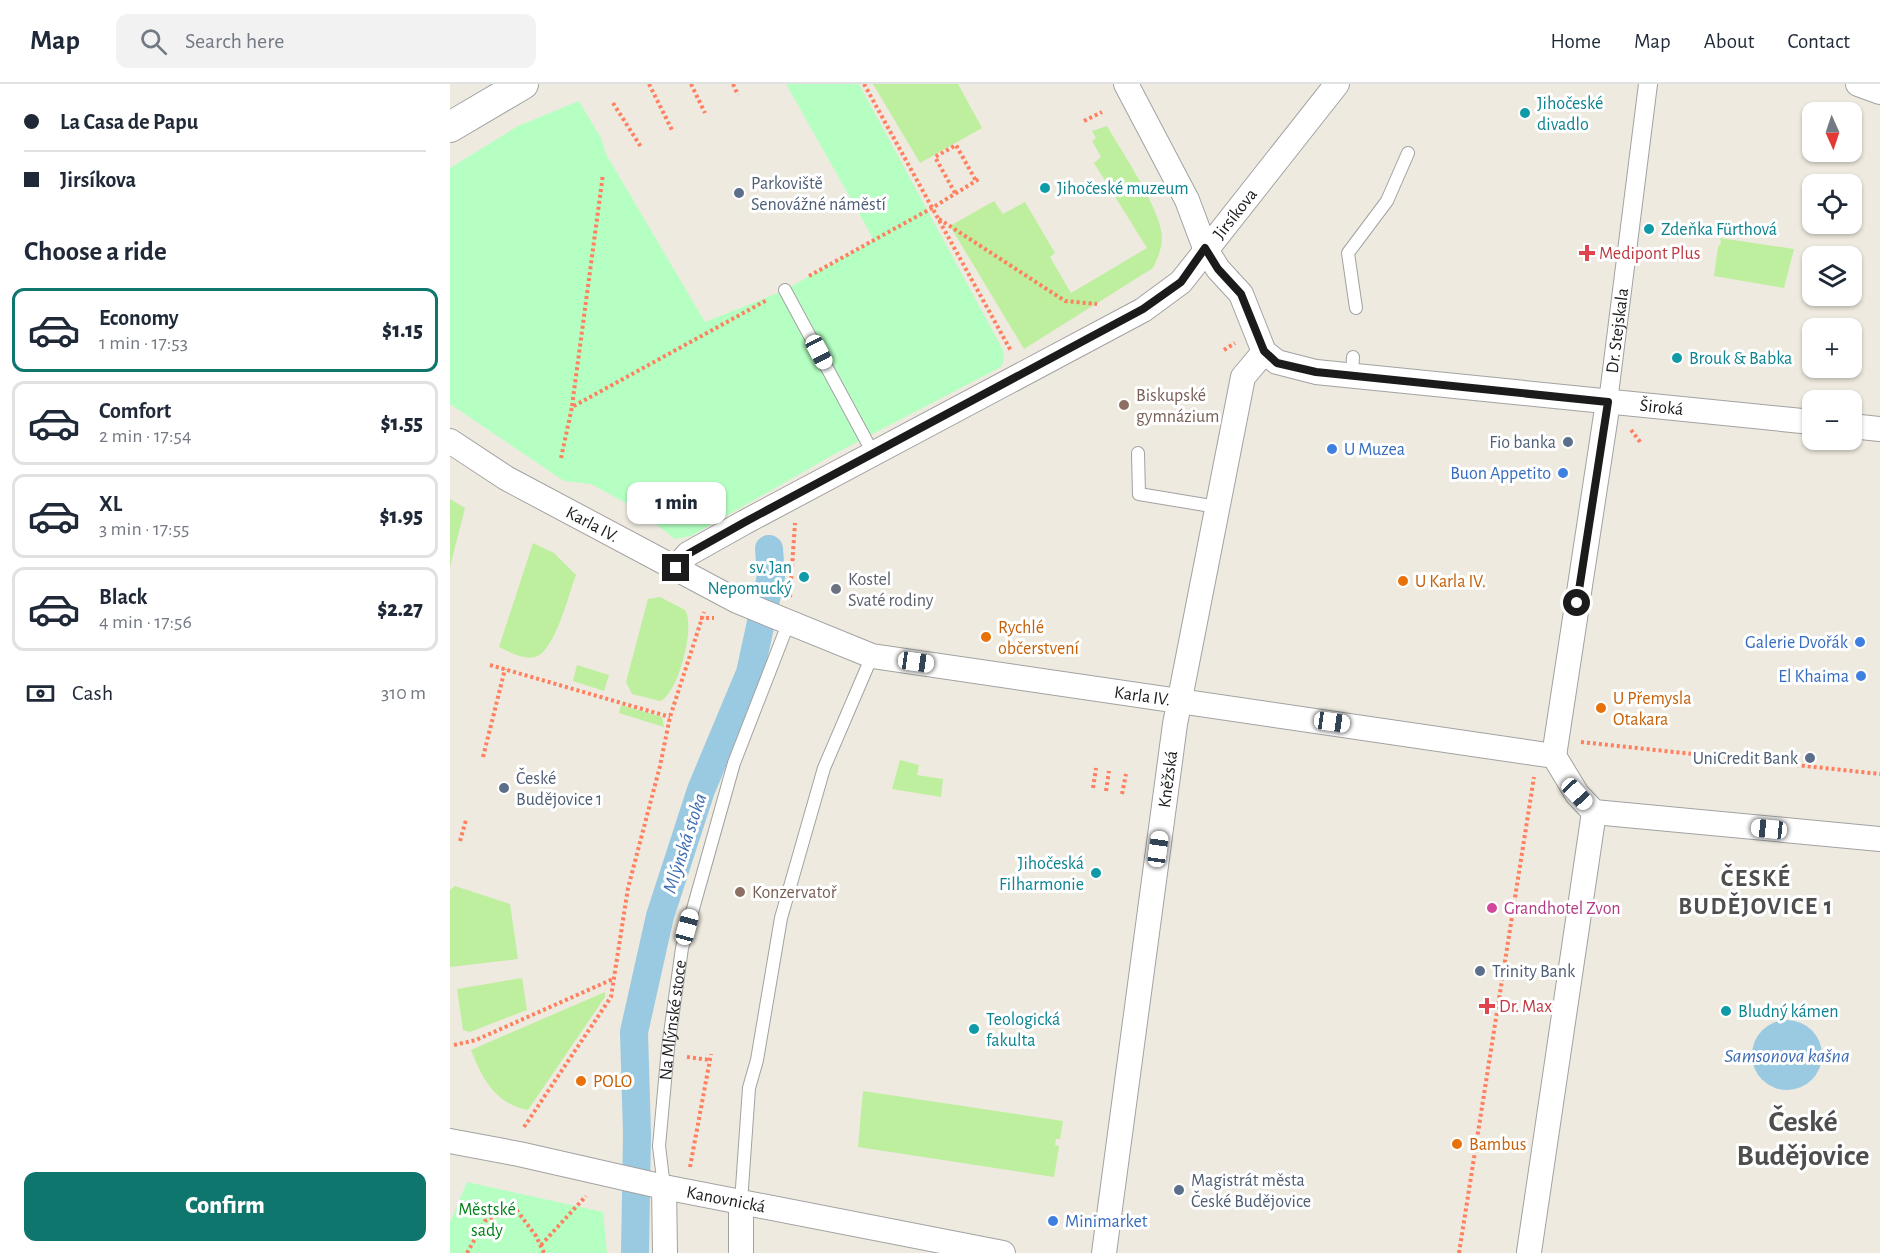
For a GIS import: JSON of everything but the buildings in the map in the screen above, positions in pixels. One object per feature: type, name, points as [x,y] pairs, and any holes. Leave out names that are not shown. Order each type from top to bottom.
[{"type":"street","points":[[450,127],[523,84]]},
{"type":"street","points":[[1126,84],[1187,200],[1205,248],[1218,269],[1241,294],[1264,351]]},
{"type":"street","name":"Jirsíkova","points":[[676,568],[688,554],[773,506],[1143,309],[1181,282],[1205,248],[1230,221],[1337,84]]},
{"type":"street","name":"Dr. Stejskala","points":[[1554,756],[1608,402],[1648,84]]},
{"type":"street","points":[[1858,84],[1880,92]]},
{"type":"street","name":"Široká","points":[[1264,351],[1277,363],[1316,372],[1353,366],[1608,402],[1802,421]]},
{"type":"street","name":"Kněžská","points":[[1104,1253],[1179,700],[1243,377],[1264,351]]},
{"type":"street","points":[[1862,427],[1880,429]]},
{"type":"street","name":"Karla IV.","points":[[450,441],[506,478],[740,602],[872,656],[1554,756]]},
{"type":"street","points":[[1554,756],[1577,794],[1594,812],[1880,840]]},
{"type":"street","points":[[1535,1253],[1528,1253],[1594,812]]},
{"type":"street","name":"Kanovnická","points":[[450,1141],[519,1154],[596,1183],[654,1185],[1003,1253]]},
{"type":"street","name":"Na Mlýnské stoce","points":[[654,1185],[665,1253]]},
{"type":"street","points":[[741,1203],[741,1253]]},
{"type":"lane","points":[[1356,308],[1348,253],[1387,201],[1408,153]]},
{"type":"lane","points":[[785,290],[873,453]]},
{"type":"lane","points":[[1138,453],[1139,494],[1217,507]]},
{"type":"lane","name":"Na Mlýnské stoce","points":[[654,1185],[668,1048],[682,948],[734,763],[782,621]]},
{"type":"lane","points":[[741,1203],[749,1088],[757,1060],[782,918],[824,768],[872,656]]},
{"type":"path","points":[[649,84],[672,130]]},
{"type":"path","points":[[691,84],[705,112]]},
{"type":"path","points":[[733,84],[738,94]]},
{"type":"path","points":[[864,84],[1016,359]]},
{"type":"path","points":[[613,103],[641,147]]},
{"type":"path","points":[[1084,122],[1102,112]]},
{"type":"path","points":[[809,276],[978,180],[956,145],[935,157],[955,193]]},
{"type":"path","points":[[561,458],[572,407],[603,174]]},
{"type":"path","points":[[939,219],[1065,301],[1106,305]]},
{"type":"path","points":[[572,407],[771,297]]},
{"type":"path","points":[[1633,433],[1641,443]]},
{"type":"path","points":[[782,621],[795,522]]},
{"type":"path","points":[[524,1127],[611,997],[628,888],[660,766],[670,717],[705,610]]},
{"type":"path","points":[[490,665],[670,717]]},
{"type":"path","points":[[483,757],[506,669]]},
{"type":"path","points":[[1575,742],[1880,774]]},
{"type":"path","points":[[1093,788],[1096,768]]},
{"type":"path","points":[[1106,791],[1109,771]]},
{"type":"path","points":[[1122,794],[1126,774]]},
{"type":"path","points":[[1459,1253],[1534,777]]},
{"type":"path","points":[[460,842],[466,820]]},
{"type":"path","points":[[454,1045],[476,1040],[613,979]]},
{"type":"path","points":[[683,1056],[711,1057],[689,1174]]},
{"type":"path","points":[[541,1245],[596,1183]]},
{"type":"path","points":[[467,1253],[485,1221],[515,1208],[541,1245],[544,1253]]},
{"type":"green space","points":[[786,84],[859,84],[1003,350],[1004,360],[1001,367],[838,452],[691,536],[675,539],[635,508],[591,484],[564,481],[450,404],[450,168],[518,126],[579,101],[601,138],[606,154],[705,322],[785,290],[874,240]]},
{"type":"green space","points":[[873,84],[958,84],[982,128],[920,163]]},
{"type":"green space","points":[[1107,126],[1155,211],[1162,236],[1158,257],[1153,268],[1024,349],[950,226],[994,201],[1003,214],[1025,202],[1055,253],[1050,257],[1071,293],[1147,248],[1094,163],[1101,157],[1092,141],[1096,138],[1092,131]]},
{"type":"green space","points":[[1720,238],[1794,249],[1784,288],[1714,276]]},
{"type":"green space","points":[[450,499],[465,508],[450,567]]},
{"type":"green space","points":[[533,543],[554,553],[576,575],[549,645],[542,653],[530,658],[499,647]]},
{"type":"green space","points":[[660,597],[685,610],[688,630],[687,644],[679,673],[667,696],[660,701],[632,694],[626,682],[648,599]]},
{"type":"green space","points":[[577,665],[609,675],[604,691],[573,681]]},
{"type":"green space","points":[[621,705],[662,717],[664,727],[619,713]]},
{"type":"green space","points":[[900,760],[919,765],[917,775],[943,779],[941,797],[892,789]]},
{"type":"green space","points":[[455,886],[510,904],[518,959],[450,967],[450,890]]},
{"type":"green space","points":[[522,978],[527,1010],[470,1032],[463,1030],[457,989]]},
{"type":"green space","points":[[605,992],[605,997],[528,1110],[517,1107],[498,1096],[485,1080],[471,1050]]},
{"type":"green space","points":[[863,1091],[1063,1121],[1060,1139],[1056,1139],[1055,1145],[1059,1146],[1054,1177],[858,1147]]},
{"type":"green space","name":"Městské sady","points":[[467,1182],[603,1212],[607,1253],[450,1253],[450,1222]]},
{"type":"water","name":"Samsonova kašna","points":[[1787,1020],[1800,1023],[1812,1030],[1819,1042],[1822,1055],[1819,1068],[1812,1080],[1800,1087],[1787,1090],[1774,1087],[1762,1080],[1755,1068],[1752,1055],[1755,1042],[1762,1030],[1774,1023]]},
{"type":"waterway","name":"Mlýnská stoka","points":[[635,1253],[637,1134],[634,1032],[660,916],[701,790],[750,673],[771,576],[769,549]]},
{"type":"place","name":"Jihočeské divadlo","points":[[1525,113]]},
{"type":"place","name":"Jihočeské muzeum","points":[[1045,188]]},
{"type":"place","name":"Parkoviště Senovážné náměstí","points":[[739,193]]},
{"type":"place","name":"Zdeňka Fürthová","points":[[1649,229]]},
{"type":"place","name":"Medipont Plus","points":[[1587,253]]},
{"type":"place","name":"Brouk & Babka","points":[[1677,358]]},
{"type":"place","name":"Biskupské gymnázium","points":[[1124,405]]},
{"type":"place","name":"Fio banka","points":[[1568,442]]},
{"type":"place","name":"U Muzea","points":[[1332,449]]},
{"type":"place","name":"Buon Appetito","points":[[1563,473]]},
{"type":"place","name":"sv. Jan Nepomucký","points":[[804,577]]},
{"type":"place","name":"U Karla IV.","points":[[1403,581]]},
{"type":"place","name":"Kostel Svaté rodiny","points":[[836,589]]},
{"type":"place","name":"Rychlé občerstvení","points":[[986,637]]},
{"type":"place","name":"Galerie Dvořák","points":[[1860,642]]},
{"type":"place","name":"El Khaima","points":[[1861,676]]},
{"type":"place","name":"U Přemysla Otakara","points":[[1601,708]]},
{"type":"place","name":"UniCredit Bank","points":[[1810,758]]},
{"type":"place","name":"České Budějovice 1","points":[[504,788]]},
{"type":"place","name":"Jihočeská Filharmonie","points":[[1096,873]]},
{"type":"place","name":"Konzervatoř","points":[[740,892]]},
{"type":"place","name":"Grandhotel Zvon","points":[[1492,908]]},
{"type":"place","name":"Trinity Bank","points":[[1480,971]]},
{"type":"place","name":"Dr. Max","points":[[1487,1006]]},
{"type":"place","name":"Bludný kámen","points":[[1726,1011]]},
{"type":"place","name":"Teologická fakulta","points":[[974,1029]]},
{"type":"place","name":"POLO","points":[[581,1081]]},
{"type":"place","name":"Bambus","points":[[1457,1144]]},
{"type":"place","name":"Magistrát města České Budějovice","points":[[1179,1190]]},
{"type":"place","name":"Minimarket","points":[[1053,1221]]},
{"type":"district","name":"ČESKÉ BUDĚJOVICE 1","points":[[1756,892]]},
{"type":"district","name":"České Budějovice","points":[[1803,1138]]},
{"type":"route","points":[[676,568],[688,554],[745,522],[1143,309],[1181,282],[1205,248],[1218,269],[1241,294],[1264,351],[1277,363],[1316,372],[1608,402],[1577,603]]}]
